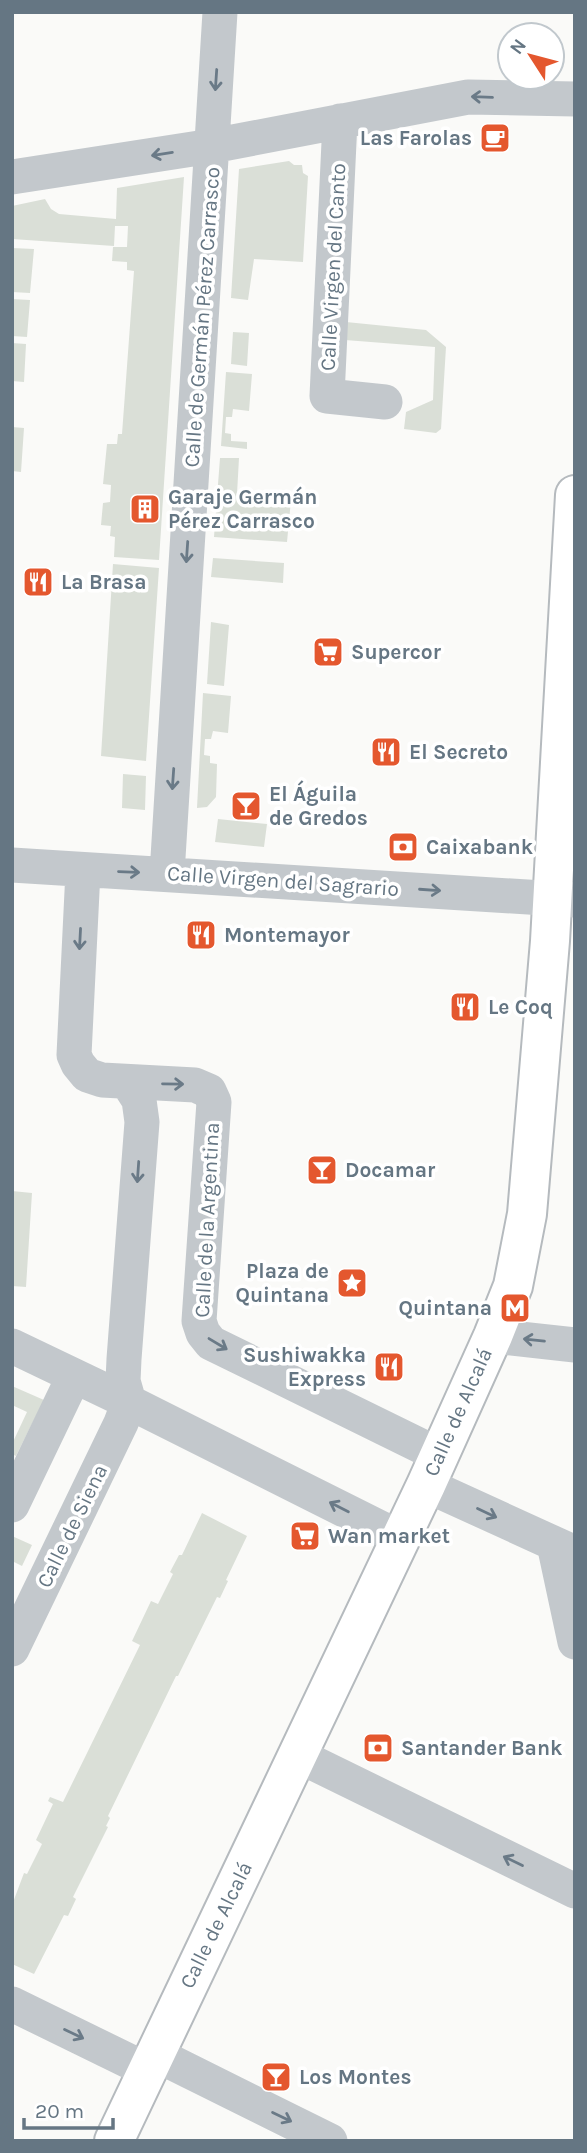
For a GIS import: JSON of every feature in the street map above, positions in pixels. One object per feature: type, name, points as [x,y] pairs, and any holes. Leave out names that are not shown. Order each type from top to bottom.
[{"type":"main road","name":"Calle de Alcalá","points":[[114,2141],[432,1470],[494,1336],[513,1286],[527,1214],[564,900],[574,504]]},
{"type":"street","name":"Calle de Germán Pérez Carrasco","points":[[167,874],[220,12]]},
{"type":"street","points":[[12,177],[212,146],[468,97],[575,99]]},
{"type":"street","name":"Calle Virgen del Canto","points":[[340,121],[327,396],[386,402]]},
{"type":"street","name":"Calle Virgen del Sagrario","points":[[12,865],[564,900]]},
{"type":"street","name":"Calle de la Argentina","points":[[83,871],[74,1055],[78,1065],[87,1075],[102,1080],[195,1085],[209,1091],[215,1102],[199,1321],[203,1334],[211,1343],[432,1470]]},
{"type":"street","points":[[128,1083],[139,1100],[142,1122],[124,1359],[123,1381],[129,1402]]},
{"type":"street","points":[[494,1336],[575,1345]]},
{"type":"street","points":[[12,1346],[400,1538]]},
{"type":"street","points":[[12,1505],[75,1376]]},
{"type":"street","name":"Calle de Siena","points":[[12,1649],[129,1402]]},
{"type":"street","points":[[432,1470],[564,1549],[575,1642]]},
{"type":"street","points":[[297,1755],[575,1891]]},
{"type":"street","points":[[12,2004],[330,2141]]},
{"type":"shaded area","points":[[289,161],[294,165],[302,165],[303,173],[308,176],[303,262],[254,259],[248,300],[231,298],[239,169]]},
{"type":"shaded area","points":[[184,177],[159,560],[114,557],[115,537],[110,536],[111,526],[101,525],[103,503],[110,502],[111,485],[103,484],[107,444],[117,444],[118,434],[122,434],[134,271],[127,270],[127,262],[112,261],[113,247],[127,247],[128,226],[115,226],[114,246],[12,239],[12,206],[45,199],[51,209],[59,214],[116,219],[117,188]]},
{"type":"shaded area","points":[[12,248],[34,249],[30,293],[12,292]]},
{"type":"shaded area","points":[[12,299],[30,300],[27,337],[12,336]]},
{"type":"shaded area","points":[[346,322],[426,330],[446,347],[441,429],[436,433],[404,429],[406,412],[433,400],[435,347],[345,340]]},
{"type":"shaded area","points":[[233,332],[249,333],[247,366],[231,364]]},
{"type":"shaded area","points":[[12,343],[26,344],[24,382],[12,381]]},
{"type":"shaded area","points":[[226,372],[252,374],[249,411],[233,409],[232,417],[226,417],[225,433],[231,434],[231,441],[247,442],[247,449],[221,446]]},
{"type":"shaded area","points":[[12,427],[24,428],[21,472],[12,471]]},
{"type":"shaded area","points":[[220,458],[239,458],[237,494],[291,500],[287,542],[214,537]]},
{"type":"shaded area","points":[[213,558],[284,563],[283,583],[211,577]]},
{"type":"shaded area","points":[[113,564],[159,568],[146,761],[101,756]]},
{"type":"shaded area","points":[[211,622],[229,625],[224,686],[207,684]]},
{"type":"shaded area","points":[[203,693],[231,696],[228,733],[213,731],[211,739],[205,739],[204,755],[210,756],[210,763],[217,764],[216,797],[207,807],[197,808]]},
{"type":"shaded area","points":[[123,774],[146,776],[145,810],[122,808]]},
{"type":"shaded area","points":[[218,819],[267,824],[264,847],[215,842]]},
{"type":"shaded area","points":[[12,1191],[32,1193],[26,1287],[12,1286]]},
{"type":"shaded area","points":[[12,1386],[44,1400],[16,1456],[12,1454],[12,1444],[27,1412],[12,1405]]},
{"type":"shaded area","points":[[202,1513],[247,1536],[220,1598],[217,1597],[176,1676],[108,1816],[108,1827],[73,1897],[76,1899],[68,1916],[64,1915],[34,1974],[12,1964],[12,1905],[24,1873],[27,1874],[42,1844],[36,1840],[53,1804],[48,1801],[50,1797],[63,1802],[140,1645],[132,1641],[151,1601],[158,1604],[173,1574],[170,1572],[179,1555],[182,1555]]},
{"type":"shaded area","points":[[12,1536],[32,1545],[22,1566],[12,1561]]},
{"type":"place","name":"Las Farolas","points":[[495,138]]},
{"type":"place","name":"Garaje Germán Pérez Carrasco","points":[[145,509]]},
{"type":"place","name":"La Brasa","points":[[38,582]]},
{"type":"place","name":"Supercor","points":[[328,652]]},
{"type":"place","name":"El Secreto","points":[[386,752]]},
{"type":"place","name":"El Águila de Gredos","points":[[246,806]]},
{"type":"place","name":"Caixabank","points":[[403,847]]},
{"type":"place","name":"Montemayor","points":[[201,935]]},
{"type":"place","name":"Le Coq","points":[[465,1007]]},
{"type":"place","name":"Docamar","points":[[322,1170]]},
{"type":"place","name":"Plaza de Quintana","points":[[352,1283]]},
{"type":"place","name":"Quintana","points":[[515,1308]]},
{"type":"place","name":"Sushiwakka Express","points":[[389,1367]]},
{"type":"place","name":"Wan market","points":[[305,1536]]},
{"type":"place","name":"Santander Bank","points":[[378,1748]]},
{"type":"place","name":"Los Montes","points":[[276,2077]]}]
